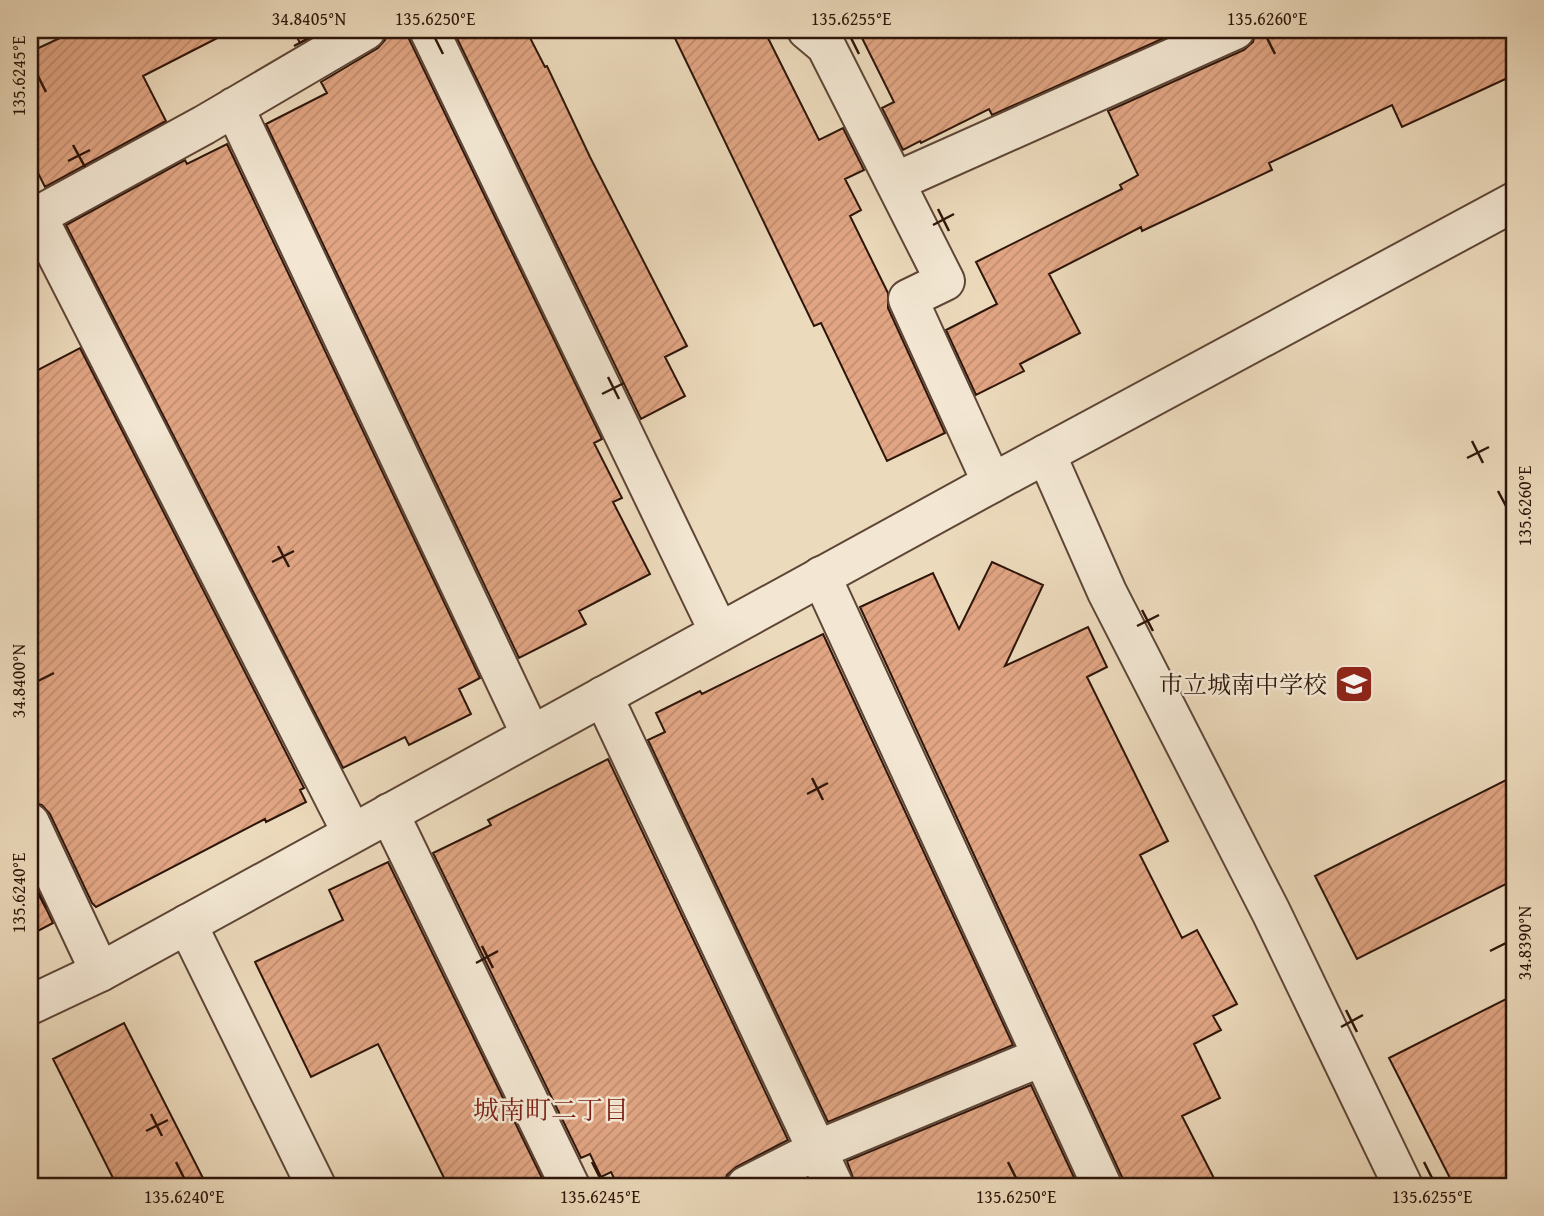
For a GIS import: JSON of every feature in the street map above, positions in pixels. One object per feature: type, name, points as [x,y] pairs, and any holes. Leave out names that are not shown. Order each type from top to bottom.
[{"type":"street","points":[[352,833],[33,218],[234,107],[366,30]]},
{"type":"street","points":[[429,30],[719,632]]},
{"type":"street","points":[[807,30],[826,46],[945,281],[908,299],[992,483]]},
{"type":"street","points":[[895,182],[1235,30]]},
{"type":"street","points":[[234,107],[531,735]]},
{"type":"street","points":[[30,1006],[100,972],[821,576],[1514,202]]},
{"type":"street","points":[[1046,454],[1107,592],[1271,912],[1403,1186]]},
{"type":"street","points":[[821,576],[1102,1186]]},
{"type":"street","points":[[603,696],[834,1186]]},
{"type":"street","points":[[389,813],[570,1186]]},
{"type":"street","points":[[30,823],[100,972]]},
{"type":"street","points":[[187,924],[316,1186]]},
{"type":"street","points":[[746,1186],[817,1150],[1041,1057]]},
{"type":"building","points":[[77,30],[233,30],[143,76],[166,121],[45,187],[30,157],[30,52]]},
{"type":"building","points":[[293,30],[323,30],[300,43]]},
{"type":"building","points":[[388,30],[407,30],[602,439],[594,443],[622,498],[613,502],[650,574],[579,611],[586,624],[519,658],[266,124],[327,93],[321,82],[378,48],[385,40]]},
{"type":"building","points":[[453,30],[526,30],[545,67],[547,66],[590,157],[687,346],[665,357],[685,396],[641,419]]},
{"type":"building","points":[[671,30],[764,30],[819,140],[843,128],[864,170],[845,179],[861,210],[850,216],[888,293],[888,308],[945,433],[887,461],[821,323],[814,326]]},
{"type":"building","points":[[858,30],[1182,30],[992,115],[989,109],[903,150],[882,108],[894,102]]},
{"type":"building","points":[[1256,30],[1514,30],[1514,75],[1402,127],[1392,105],[1269,163],[1272,170],[1142,231],[1141,227],[1049,274],[1080,333],[1020,364],[1024,371],[976,395],[946,330],[997,304],[976,262],[1122,189],[1120,185],[1138,175],[1108,111],[1244,50],[1253,42]]},
{"type":"building","points":[[227,144],[480,678],[459,689],[471,714],[409,745],[405,737],[343,768],[66,225],[185,160],[187,164]]},
{"type":"building","points":[[80,348],[304,788],[300,790],[306,802],[266,822],[265,819],[96,907],[50,814],[42,805],[30,801],[30,374]]},
{"type":"building","points":[[992,562],[1043,585],[1005,666],[1088,627],[1107,667],[1087,677],[1168,841],[1140,855],[1182,938],[1197,930],[1237,1004],[1213,1016],[1221,1030],[1194,1044],[1220,1098],[1182,1116],[1218,1186],[1124,1186],[860,607],[933,573],[959,629]]},
{"type":"building","points":[[823,634],[1013,1045],[828,1122],[648,740],[665,732],[656,713],[700,691],[702,694]]},
{"type":"building","points":[[608,759],[788,1140],[736,1167],[727,1175],[724,1186],[618,1186],[611,1172],[601,1177],[590,1154],[581,1158],[433,853],[491,825],[488,820]]},
{"type":"building","points":[[1514,776],[1514,880],[1357,959],[1315,876]]},
{"type":"building","points":[[388,862],[542,1178],[526,1186],[448,1186],[378,1044],[311,1077],[255,962],[343,920],[329,890]]},
{"type":"building","points":[[30,874],[53,923],[30,935]]},
{"type":"building","points":[[1514,995],[1514,1186],[1454,1186],[1389,1058]]},
{"type":"building","points":[[124,1023],[207,1186],[117,1186],[53,1059]]},
{"type":"building","points":[[1031,1085],[1078,1186],[856,1186],[847,1161]]},
{"type":"place","name":"市立城南中学校","points":[[1354,684]]},
{"type":"district","name":"城南町二丁目","points":[[551,1109]]}]
